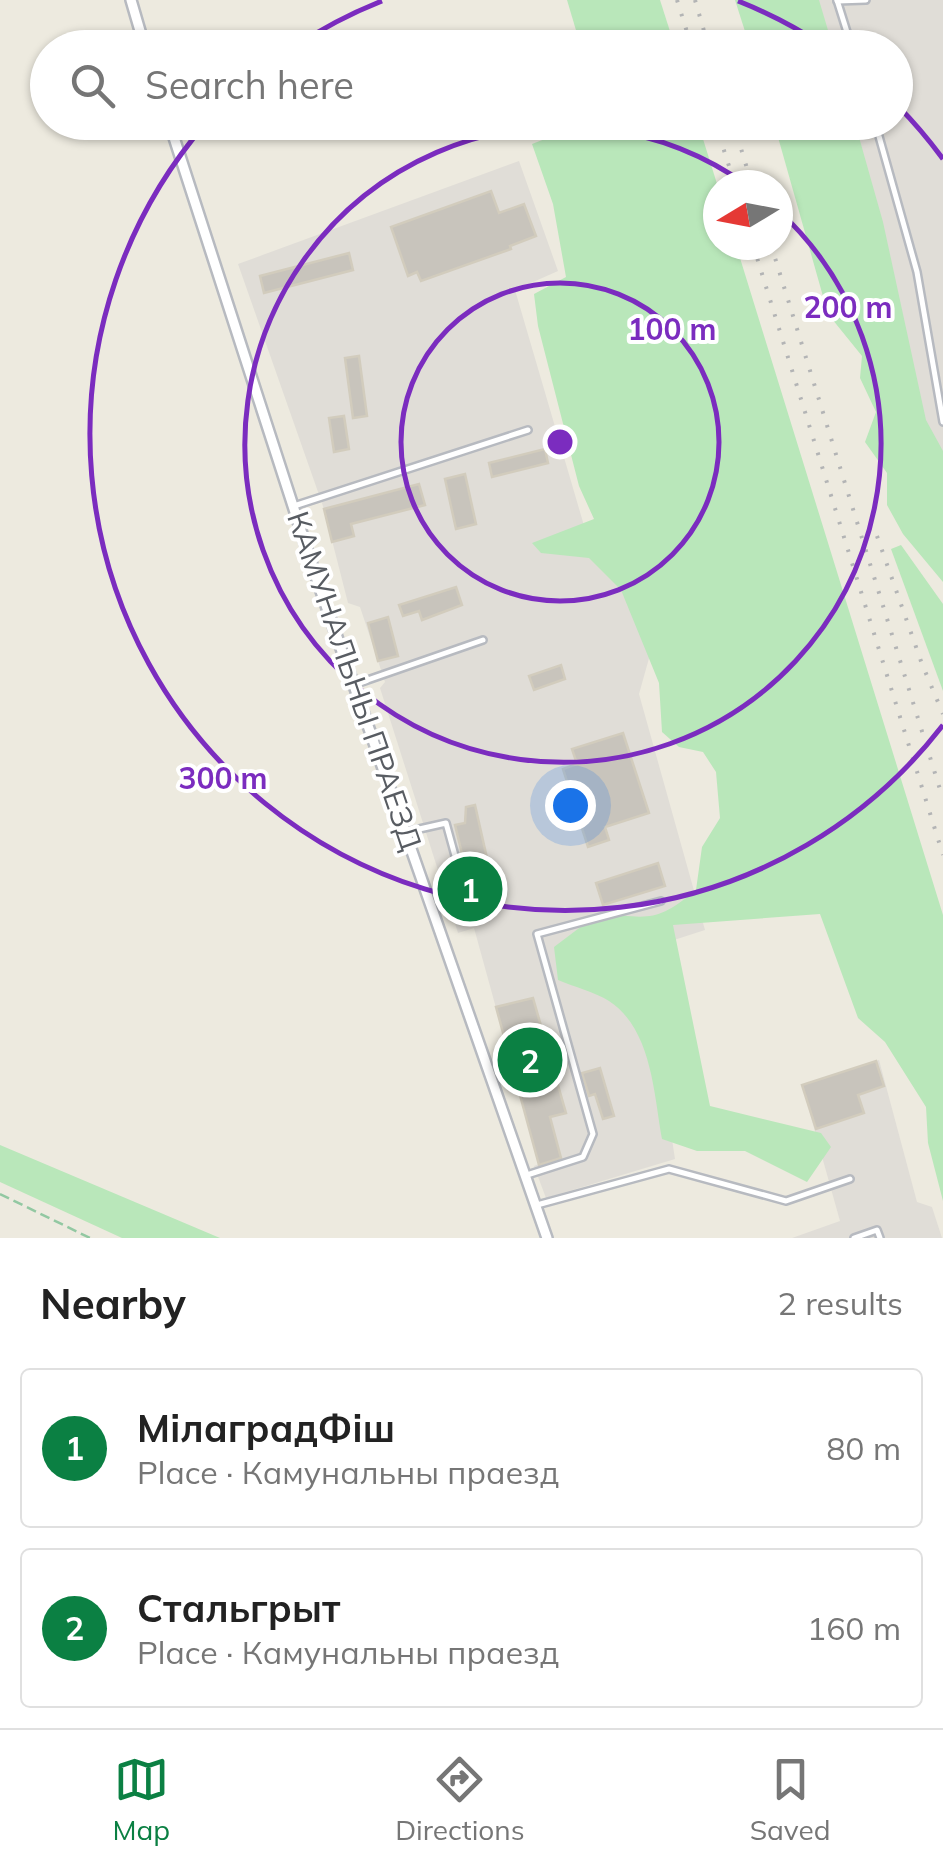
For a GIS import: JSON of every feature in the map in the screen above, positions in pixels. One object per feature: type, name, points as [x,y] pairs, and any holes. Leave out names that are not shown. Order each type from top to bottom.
[{"type":"street","points":[[131,0],[140,30]]},
{"type":"street","name":"КАМУНАЛЬНЫ ПРАЕЗД","points":[[175,140],[294,506],[547,1238]]},
{"type":"lane","points":[[846,30],[837,0],[866,0]]},
{"type":"lane","points":[[880,140],[917,272],[943,422]]},
{"type":"lane","points":[[294,506],[528,430]]},
{"type":"lane","points":[[356,684],[484,640]]},
{"type":"lane","points":[[406,832],[446,823],[457,862]]},
{"type":"lane","points":[[527,1175],[583,1157],[593,1134],[537,934],[661,901]]},
{"type":"lane","points":[[537,1206],[668,1169],[786,1201],[850,1180]]},
{"type":"lane","points":[[854,1238],[878,1230],[880,1238]]},
{"type":"path","points":[[0,1194],[90,1238]]},
{"type":"shaded area","points":[[800,0],[943,0],[943,483],[841,140],[913,140],[913,30],[809,30]]},
{"type":"shaded area","points":[[519,161],[558,271],[515,290],[585,529],[653,644],[639,694],[705,930],[643,950],[675,1159],[546,1198],[534,1166],[539,1164],[474,928],[458,933],[380,688],[385,682],[360,607],[348,603],[324,509],[238,264]]},
{"type":"shaded area","points":[[879,1060],[917,1202],[932,1207],[942,1238],[792,1238],[840,1221],[802,1085]]},
{"type":"green space","points":[[567,0],[660,0],[670,30],[576,30]]},
{"type":"green space","points":[[735,0],[819,0],[828,30],[745,30]]},
{"type":"green space","points":[[542,140],[703,140],[713,170],[703,170],[703,260],[741,260],[943,915],[943,1201],[928,1143],[926,1107],[885,1042],[858,1018],[820,914],[673,925],[710,1106],[821,1133],[831,1147],[807,1182],[745,1151],[697,1151],[662,1139],[649,1064],[634,1028],[609,1001],[558,980],[554,947],[599,913],[651,916],[671,908],[696,890],[702,847],[720,818],[716,772],[703,752],[679,747],[662,732],[659,683],[621,590],[589,558],[541,553],[532,543],[594,519],[579,486],[538,326],[534,294],[566,277],[553,204],[532,144]]},
{"type":"green space","points":[[779,140],[860,140],[883,222],[926,420],[943,451],[943,582],[903,534],[887,505],[887,473],[865,442],[876,412],[860,378],[862,356],[828,314],[793,190],[793,170],[787,170]]},
{"type":"green space","points":[[901,545],[943,604],[943,691],[891,549]]},
{"type":"green space","points":[[0,1145],[220,1238],[122,1238],[0,1182]]},
{"type":"building","points":[[491,191],[499,213],[524,204],[536,236],[421,281],[417,272],[408,276],[391,227]]},
{"type":"building","points":[[349,253],[353,270],[264,293],[260,276]]},
{"type":"building","points":[[359,356],[367,416],[353,418],[345,358]]},
{"type":"building","points":[[344,416],[349,449],[334,452],[329,418]]},
{"type":"building","points":[[545,449],[548,463],[492,477],[489,463]]},
{"type":"building","points":[[465,474],[476,524],[456,529],[445,479]]},
{"type":"building","points":[[419,484],[425,505],[351,524],[354,536],[332,542],[324,509]]},
{"type":"building","points":[[456,587],[462,605],[422,620],[419,611],[403,616],[399,605]]},
{"type":"building","points":[[388,617],[398,656],[378,661],[368,623]]},
{"type":"building","points":[[561,665],[565,679],[534,690],[529,676]]},
{"type":"building","points":[[623,733],[649,813],[605,827],[609,840],[588,847],[563,769],[577,764],[572,749]]},
{"type":"building","points":[[475,805],[498,907],[453,918],[442,871],[465,866],[455,825],[465,823],[466,807]]},
{"type":"building","points":[[658,863],[665,886],[603,905],[596,883]]},
{"type":"building","points":[[533,998],[566,1113],[550,1117],[561,1158],[539,1165],[496,1007]]},
{"type":"building","points":[[876,1061],[884,1086],[858,1095],[864,1113],[816,1129],[802,1085]]},
{"type":"building","points":[[600,1068],[614,1116],[603,1119],[595,1094],[589,1096],[582,1073]]},
{"type":"railway","points":[[677,0],[686,30]]},
{"type":"railway","points":[[695,0],[704,30]]},
{"type":"railway","points":[[721,140],[730,170]]},
{"type":"railway","points":[[738,140],[747,170]]},
{"type":"railway","points":[[758,260],[943,855]]},
{"type":"railway","points":[[776,260],[943,799]]},
{"type":"railway","points":[[877,536],[943,714]]},
{"type":"place","name":"МілаградФіш","points":[[470,889]]},
{"type":"place","name":"Стальгрыт","points":[[530,1060]]}]
